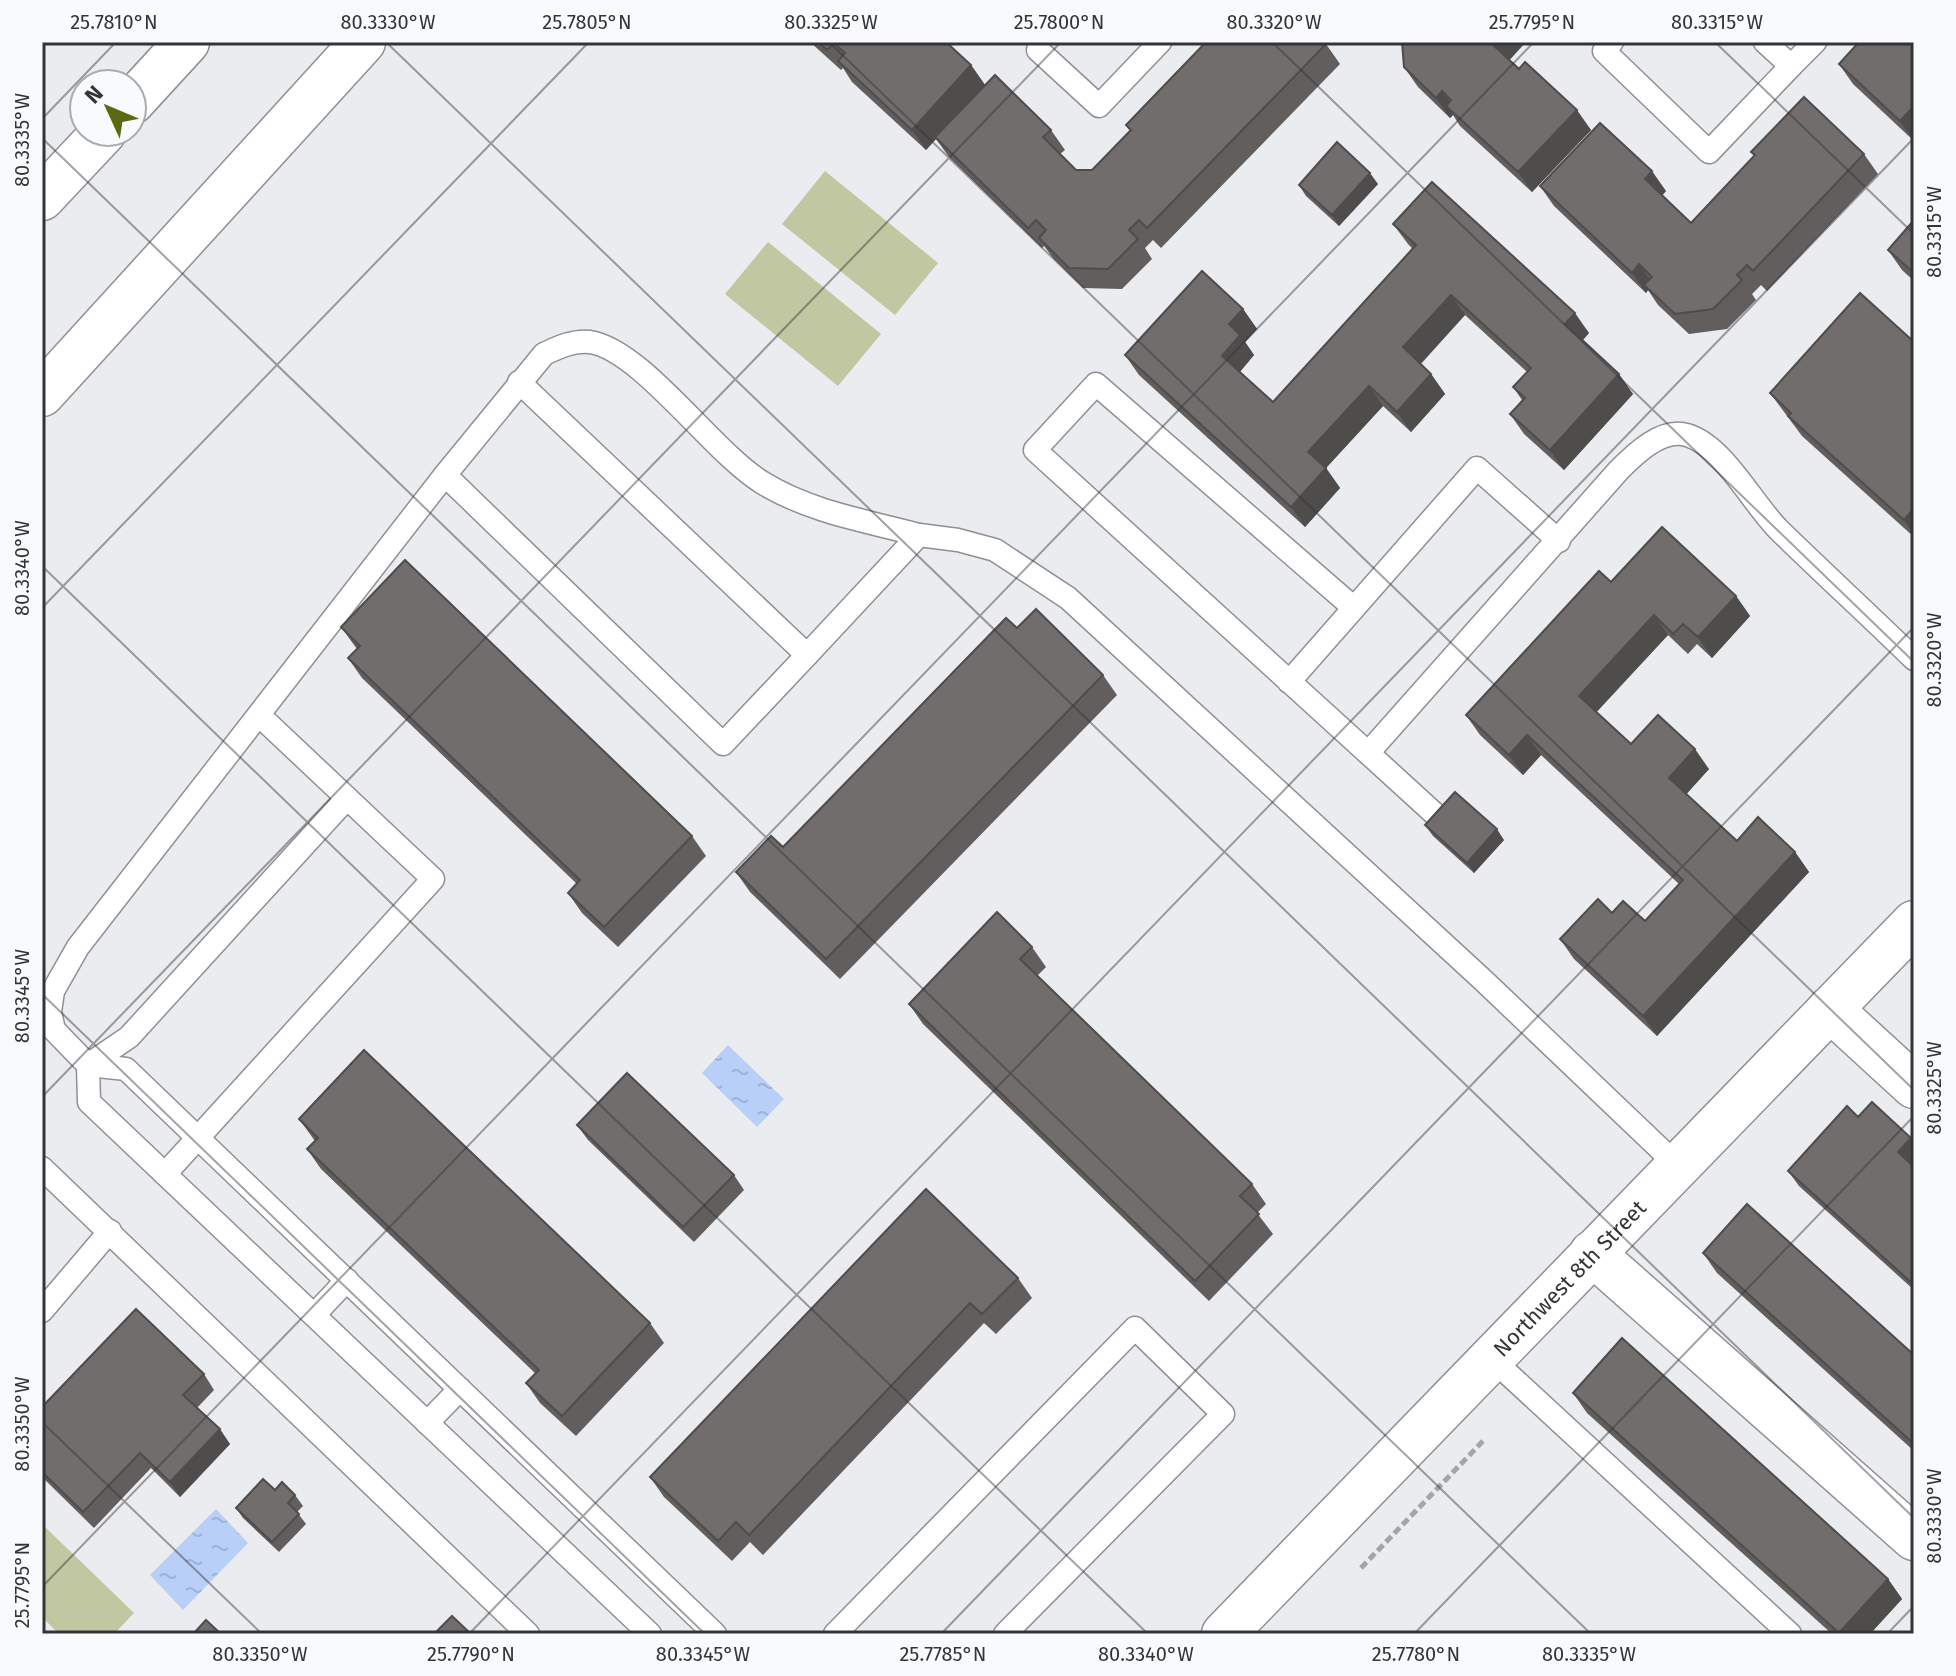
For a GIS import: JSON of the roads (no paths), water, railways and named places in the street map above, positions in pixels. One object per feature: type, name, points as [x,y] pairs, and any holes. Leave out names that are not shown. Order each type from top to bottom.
[{"type":"main road","points":[[148,85],[187,42]]},
{"type":"main road","points":[[42,394],[363,42]]},
{"type":"main road","points":[[42,198],[89,148]]},
{"type":"main road","name":"Northwest 8th Street","points":[[1224,1634],[1914,923]]},
{"type":"main road","points":[[1830,1009],[1914,1086]]},
{"type":"main road","points":[[1592,1253],[1669,1325],[1914,1538]]},
{"type":"lane","points":[[1038,45],[1099,106],[1160,42]]},
{"type":"lane","points":[[1612,42],[1604,51],[1709,152],[1815,42]]},
{"type":"lane","points":[[1765,42],[1791,66]]},
{"type":"lane","points":[[715,1634],[126,1069],[88,1065],[54,1030],[50,1012],[62,971],[519,382],[544,354],[564,344],[588,341],[623,354],[735,462],[762,483],[820,509],[919,535],[958,540],[995,550],[1068,598],[1484,981],[1677,1165]]},
{"type":"lane","points":[[519,382],[807,655]]},
{"type":"lane","points":[[1354,608],[1096,384],[1035,450],[1437,816]]},
{"type":"lane","points":[[1368,753],[1635,454],[1662,438],[1686,435],[1719,457],[1779,530],[1914,659]]},
{"type":"lane","points":[[1289,682],[1477,468],[1559,541]]},
{"type":"lane","points":[[445,475],[723,744],[919,535]]},
{"type":"lane","points":[[165,1174],[433,879],[260,716]]},
{"type":"lane","points":[[88,1065],[129,1037],[204,950],[347,798]]},
{"type":"lane","points":[[88,1065],[89,1102],[650,1634]]},
{"type":"lane","points":[[42,1168],[528,1634]]},
{"type":"lane","points":[[42,1311],[110,1231]]},
{"type":"lane","points":[[314,1315],[347,1280]]},
{"type":"lane","points":[[835,1634],[1135,1328],[1223,1414],[1005,1634]]},
{"type":"lane","points":[[1492,1359],[1790,1634]]},
{"type":"lane","points":[[427,1423],[460,1389]]},
{"type":"water","points":[[728,1045],[784,1099],[757,1127],[702,1073]]},
{"type":"water","points":[[216,1509],[248,1543],[183,1610],[150,1575]]}]
